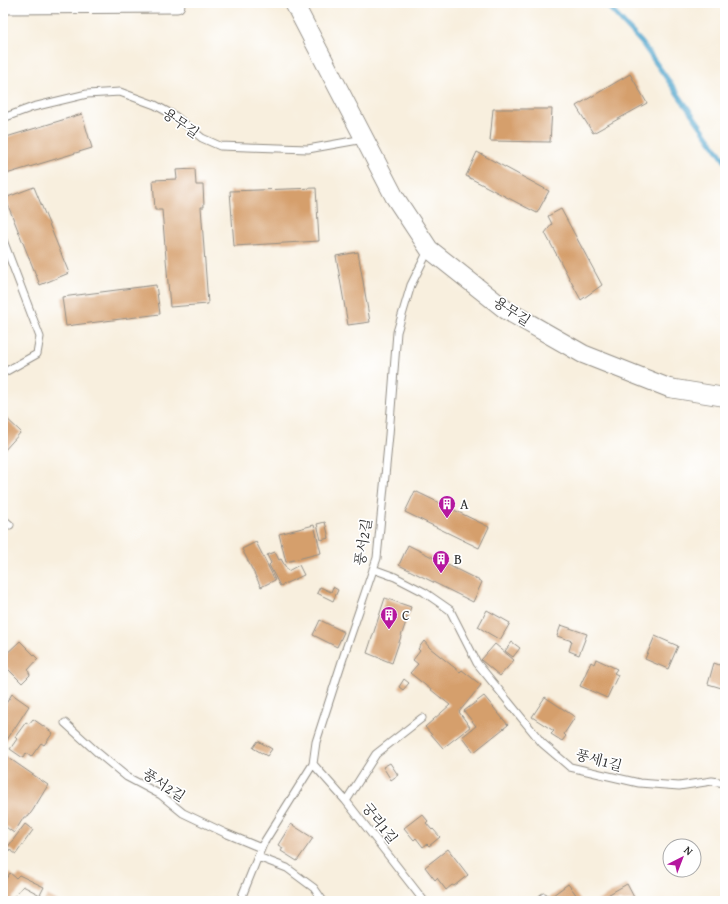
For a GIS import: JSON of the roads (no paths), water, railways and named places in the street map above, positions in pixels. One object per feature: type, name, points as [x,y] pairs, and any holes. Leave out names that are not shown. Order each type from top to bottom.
[{"type":"street","points":[[3,6],[177,6],[177,3]]},
{"type":"street","name":"용무길","points":[[294,3],[394,196],[429,248],[506,310],[583,354],[669,388],[725,397]]},
{"type":"lane","name":"용무길","points":[[3,118],[33,107],[87,94],[120,92],[155,105],[174,116],[202,138],[220,146],[308,149],[364,139]]},
{"type":"lane","points":[[3,240],[40,337],[38,354],[3,373]]},
{"type":"lane","name":"풍서2길","points":[[240,901],[261,848],[313,764],[316,742],[377,558],[388,450],[396,332],[411,285],[429,248]]},
{"type":"lane","points":[[3,518],[10,524]]},
{"type":"lane","name":"풍세1길","points":[[373,568],[395,577],[424,592],[450,610],[476,663],[542,743],[570,767],[639,783],[679,786],[712,781],[725,783]]},
{"type":"lane","points":[[346,801],[376,754],[422,718]]},
{"type":"lane","name":"풍서2길","points":[[65,724],[127,777],[161,795],[183,813],[261,848]]},
{"type":"lane","name":"궁리1길","points":[[313,764],[346,801],[424,901]]},
{"type":"lane","points":[[258,857],[287,868],[314,888],[322,901]]},
{"type":"lane","points":[[539,901],[544,897],[547,901]]},
{"type":"waterway","points":[[605,3],[642,43],[725,161]]},
{"type":"place","name":"A","points":[[447,519]]},
{"type":"place","name":"B","points":[[441,574]]},
{"type":"place","name":"C","points":[[389,630]]}]
